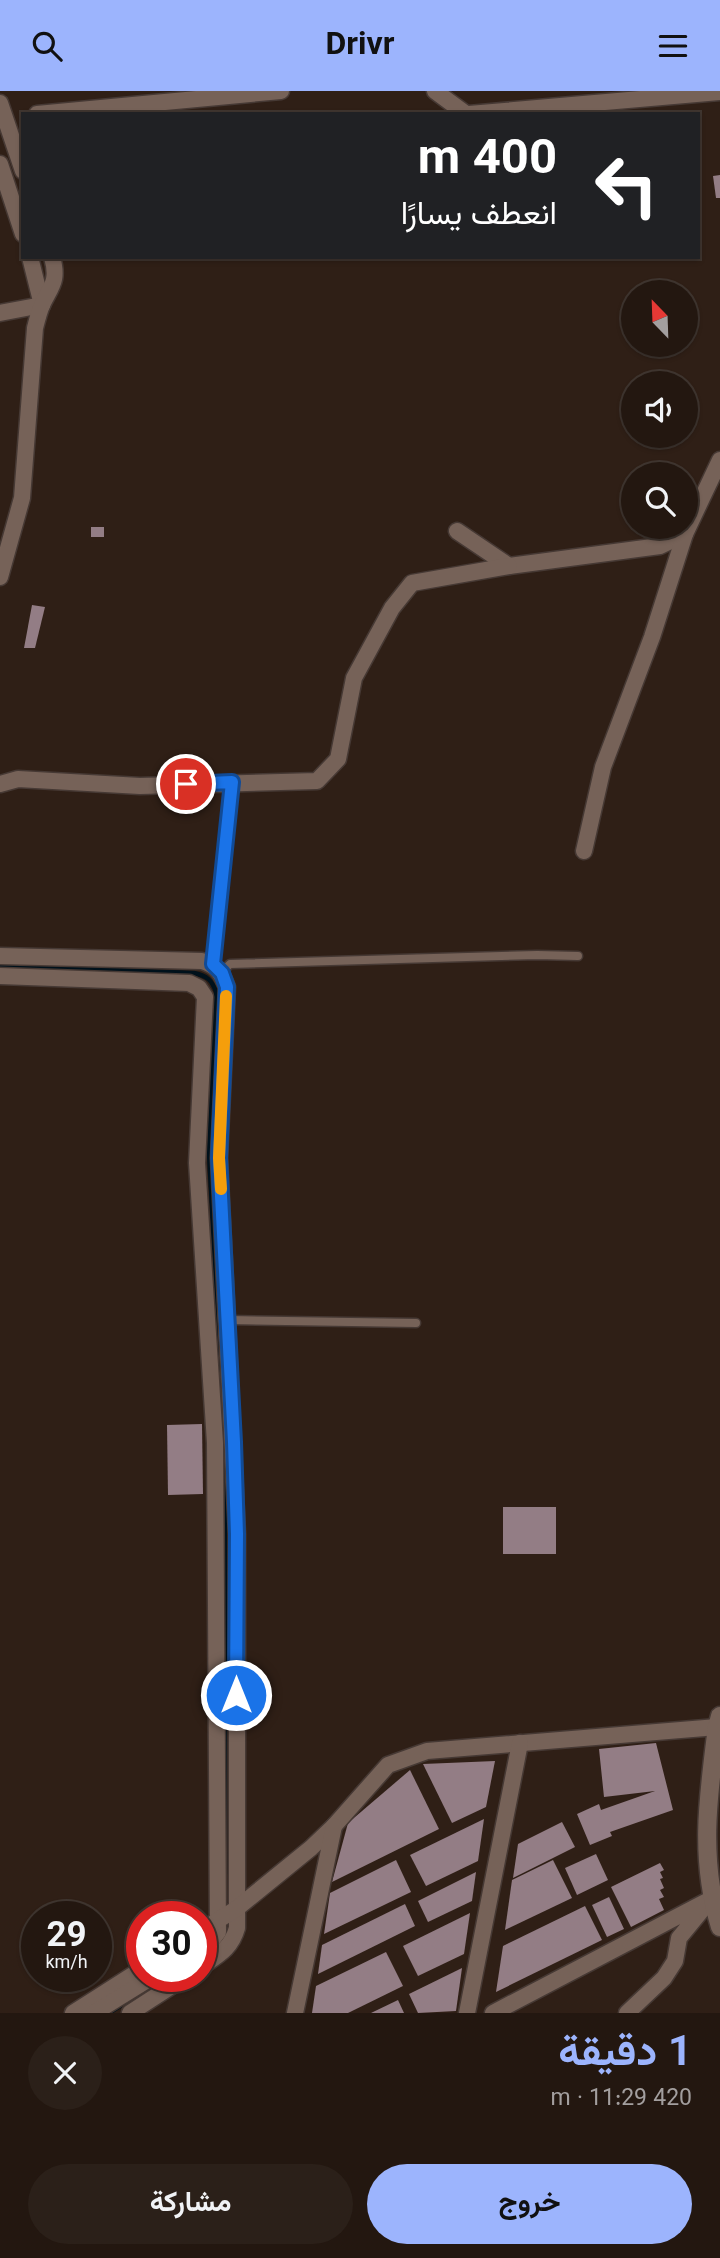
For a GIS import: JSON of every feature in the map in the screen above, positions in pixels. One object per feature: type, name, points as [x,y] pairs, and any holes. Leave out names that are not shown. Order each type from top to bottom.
[{"type":"main road","points":[[718,1721],[711,1899],[720,1927]]},
{"type":"street","points":[[58,112],[281,91]]},
{"type":"street","points":[[435,91],[464,112]]},
{"type":"street","points":[[490,112],[720,92]]},
{"type":"street","points":[[2,110],[21,115]]},
{"type":"street","points":[[2,110],[21,165]]},
{"type":"street","points":[[0,164],[21,228]]},
{"type":"street","points":[[30,259],[42,305]]},
{"type":"street","points":[[0,577],[22,498],[35,328],[42,305],[54,285],[53,259]]},
{"type":"street","points":[[0,313],[42,305]]},
{"type":"street","points":[[698,507],[720,460]]},
{"type":"street","points":[[457,531],[509,566]]},
{"type":"street","points":[[0,783],[18,779],[140,786],[317,781],[338,759],[354,678],[392,608],[412,583],[509,566],[660,546],[675,539]]},
{"type":"street","points":[[584,852],[603,767],[652,637],[683,539]]},
{"type":"street","points":[[0,956],[202,961],[217,969],[227,987],[219,1158],[237,1534],[237,1929],[233,1942],[217,1956]]},
{"type":"street","points":[[0,976],[189,983],[199,988],[205,997],[197,1163],[215,1443],[217,1933]]},
{"type":"street","points":[[215,1443],[234,1442]]},
{"type":"street","points":[[218,1921],[311,1848],[388,1765],[427,1751],[718,1721]]},
{"type":"street","points":[[467,2013],[520,1743]]},
{"type":"street","points":[[295,2013],[334,1826]]},
{"type":"street","points":[[493,2013],[711,1899]]},
{"type":"street","points":[[627,2013],[664,1978],[674,1961],[679,1938],[711,1899]]},
{"type":"street","points":[[73,2013],[126,1979]]},
{"type":"street","points":[[94,2013],[128,1992]]},
{"type":"street","points":[[130,2013],[162,1992]]},
{"type":"lane","points":[[232,782],[217,969],[230,964],[579,956]]},
{"type":"lane","points":[[228,1320],[416,1322]]},
{"type":"building","points":[[720,175],[720,198],[716,198],[713,176]]},
{"type":"building","points":[[91,527],[104,527],[104,537],[91,537]]},
{"type":"building","points":[[32,605],[45,607],[35,648],[24,648]]},
{"type":"building","points":[[202,1424],[203,1494],[168,1495],[167,1425]]},
{"type":"building","points":[[503,1507],[556,1507],[556,1554],[503,1554]]},
{"type":"building","points":[[656,1743],[673,1810],[610,1832],[612,1836],[590,1845],[577,1814],[599,1804],[601,1810],[655,1791],[604,1797],[599,1749]]},
{"type":"building","points":[[495,1761],[486,1807],[452,1823],[423,1764]]},
{"type":"building","points":[[410,1770],[439,1829],[332,1882],[348,1823]]},
{"type":"building","points":[[484,1819],[478,1861],[426,1886],[410,1855]]},
{"type":"building","points":[[562,1822],[575,1847],[513,1878],[518,1844]]},
{"type":"building","points":[[596,1854],[608,1880],[577,1895],[565,1868]]},
{"type":"building","points":[[396,1860],[411,1892],[324,1934],[330,1893]]},
{"type":"building","points":[[553,1860],[572,1898],[505,1930],[512,1880]]},
{"type":"building","points":[[660,1863],[664,1870],[660,1872],[663,1878],[660,1879],[664,1888],[660,1890],[664,1897],[659,1899],[664,1910],[631,1927],[611,1887]]},
{"type":"building","points":[[476,1872],[472,1901],[428,1922],[418,1901]]},
{"type":"building","points":[[609,1897],[624,1929],[607,1937],[592,1905]]},
{"type":"building","points":[[405,1904],[415,1926],[318,1974],[322,1945]]},
{"type":"building","points":[[585,1906],[602,1940],[496,1992],[503,1946]]},
{"type":"building","points":[[470,1913],[464,1954],[418,1976],[403,1946]]},
{"type":"building","points":[[386,1952],[403,1986],[348,2013],[312,2013],[316,1986]]},
{"type":"building","points":[[462,1968],[456,2011],[418,2013],[409,1994]]},
{"type":"building","points":[[398,2000],[404,2013],[371,2013]]},
{"type":"waterway","points":[[0,966],[194,973],[208,979],[216,992],[209,1153],[224,1425]]},
{"type":"waterway","points":[[225,1458],[225,1874]]},
{"type":"waterway","points":[[109,2013],[120,2006]]},
{"type":"slow traffic","points":[[221,1189],[219,1158],[226,996]]},
{"type":"route","points":[[186,784],[232,782],[213,964],[222,973],[227,987],[219,1158],[237,1534],[236,1695]]}]
